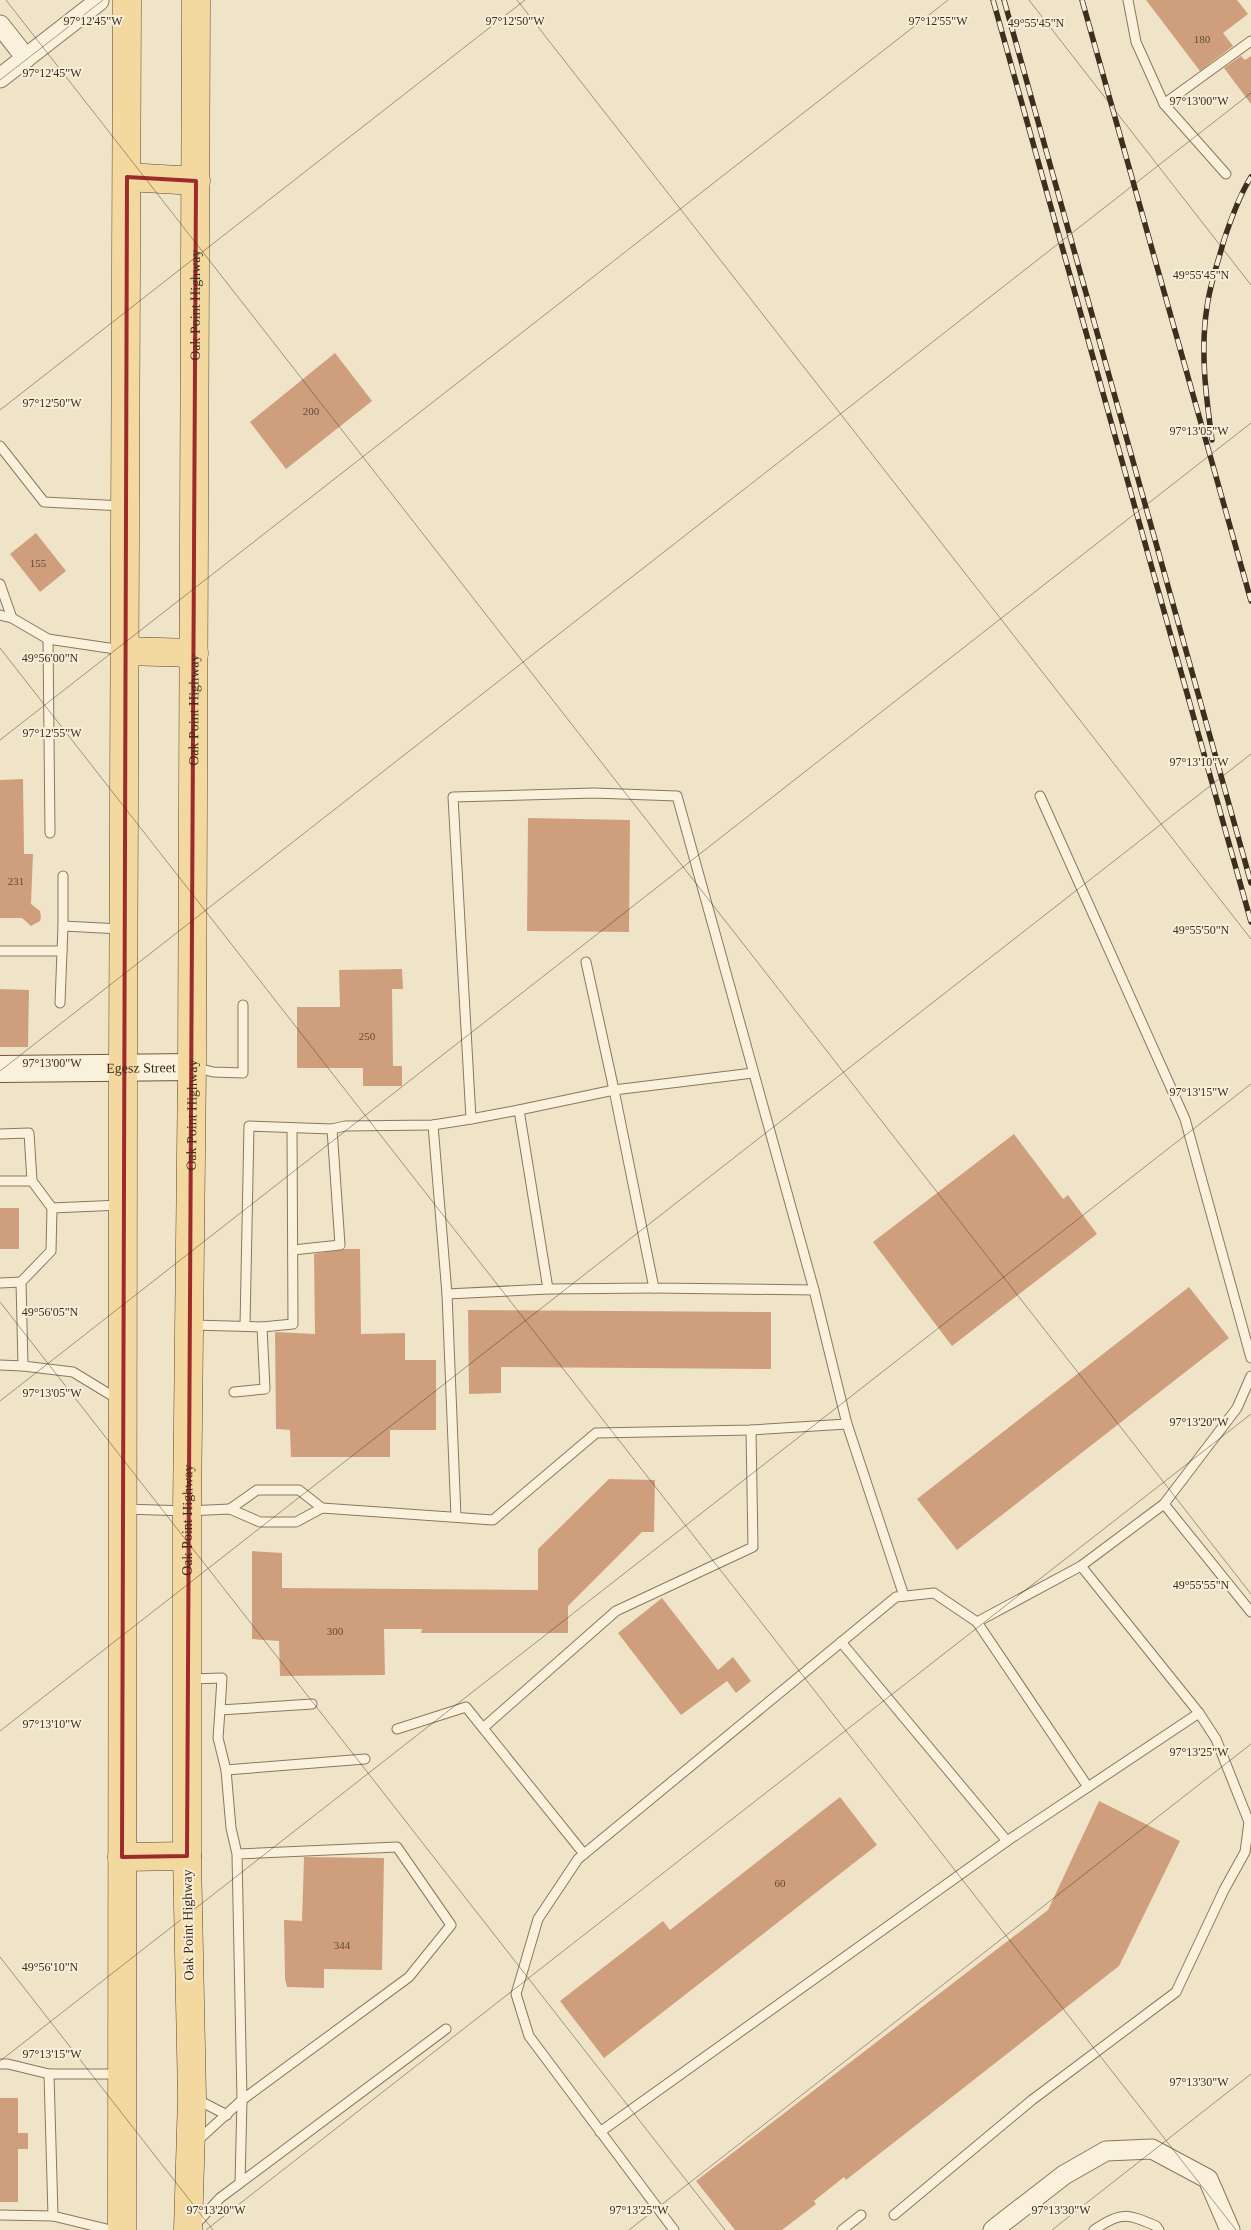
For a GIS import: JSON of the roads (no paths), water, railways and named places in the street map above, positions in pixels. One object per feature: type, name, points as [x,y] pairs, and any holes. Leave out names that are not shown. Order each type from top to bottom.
[{"type":"main road","points":[[122,2230],[122,1401],[127,0]]},
{"type":"main road","name":"Oak Point Highway","points":[[189,2230],[192,2097],[187,1856],[186,1511],[192,1067],[196,0]]},
{"type":"main road","points":[[126,177],[196,181]]},
{"type":"main road","points":[[125,651],[194,653]]},
{"type":"main road","points":[[122,1857],[187,1856]]},
{"type":"street","points":[[0,78],[99,1]]},
{"type":"street","points":[[0,25],[26,58]]},
{"type":"street","name":"Egesz Street","points":[[0,1070],[192,1067]]},
{"type":"street","points":[[993,2230],[1064,2175],[1106,2151],[1152,2150],[1208,2179],[1230,2230]]},
{"type":"lane","points":[[1128,0],[1136,42],[1164,104],[1226,174]]},
{"type":"lane","points":[[1164,104],[1251,42]]},
{"type":"lane","points":[[0,446],[44,502],[125,506]]},
{"type":"lane","points":[[0,584],[12,618]]},
{"type":"lane","points":[[0,615],[12,618],[48,639],[125,651]]},
{"type":"lane","points":[[48,639],[50,833]]},
{"type":"lane","points":[[471,1119],[453,797],[594,793],[677,796],[728,973],[753,1073],[814,1290],[847,1424],[904,1596]]},
{"type":"lane","points":[[1040,796],[1185,1119],[1251,1358]]},
{"type":"lane","points":[[60,1002],[64,926],[63,876]]},
{"type":"lane","points":[[64,926],[124,930]]},
{"type":"lane","points":[[0,951],[62,952]]},
{"type":"lane","points":[[586,962],[654,1288]]},
{"type":"lane","points":[[192,1067],[213,1072],[244,1073],[243,1005]]},
{"type":"lane","points":[[245,1326],[249,1126],[332,1129],[345,1126],[433,1125],[519,1110],[614,1090],[753,1073]]},
{"type":"lane","points":[[519,1110],[548,1289]]},
{"type":"lane","points":[[433,1125],[447,1294],[456,1517]]},
{"type":"lane","points":[[189,1325],[262,1327],[294,1324],[292,1128]]},
{"type":"lane","points":[[293,1250],[340,1245],[332,1129]]},
{"type":"lane","points":[[0,1134],[29,1133],[32,1181],[52,1208],[51,1252],[21,1282],[0,1283]]},
{"type":"lane","points":[[0,1181],[32,1181]]},
{"type":"lane","points":[[52,1208],[124,1205]]},
{"type":"lane","points":[[21,1282],[23,1366]]},
{"type":"lane","points":[[447,1294],[548,1289],[814,1290]]},
{"type":"lane","points":[[234,1392],[265,1389],[262,1327]]},
{"type":"lane","points":[[0,1365],[73,1372],[122,1401]]},
{"type":"lane","points":[[977,1622],[1081,1566],[1164,1504],[1237,1408],[1251,1376]]},
{"type":"lane","points":[[122,1509],[186,1511],[230,1509],[260,1522],[296,1522],[322,1508],[493,1520],[596,1432],[751,1430],[847,1424]]},
{"type":"lane","points":[[483,1728],[616,1611],[753,1547],[751,1430]]},
{"type":"lane","points":[[230,1509],[257,1490],[299,1490],[322,1508]]},
{"type":"lane","points":[[1164,1504],[1251,1612]]},
{"type":"lane","points":[[1081,1566],[1199,1713],[1216,1740],[1249,1822],[1245,1852]]},
{"type":"lane","points":[[674,2230],[529,2036],[516,1994],[538,1918],[578,1859],[896,1597],[934,1593],[977,1622],[1088,1787]]},
{"type":"lane","points":[[841,1642],[1007,1842]]},
{"type":"lane","points":[[187,1679],[222,1678],[218,1738],[226,1770],[231,1828],[237,1854],[242,2100],[240,2183]]},
{"type":"lane","points":[[220,1710],[312,1704]]},
{"type":"lane","points":[[397,1729],[466,1707],[584,1854]]},
{"type":"lane","points":[[600,2132],[1007,1842],[1199,1713]]},
{"type":"lane","points":[[226,1770],[365,1759]]},
{"type":"lane","points":[[894,2215],[1032,2100],[1176,1992],[1224,1890],[1251,1839]]},
{"type":"lane","points":[[190,2147],[242,2100],[409,1976],[451,1925],[397,1847],[237,1854]]},
{"type":"lane","points":[[189,2230],[220,2198],[446,2029]]},
{"type":"lane","points":[[0,2064],[8,2064],[49,2074],[122,2074]]},
{"type":"lane","points":[[49,2074],[53,2216]]},
{"type":"lane","points":[[192,2097],[227,2115]]},
{"type":"lane","points":[[0,2215],[53,2216],[111,2230]]},
{"type":"lane","points":[[842,2230],[861,2215]]},
{"type":"lane","points":[[1094,2230],[1111,2218],[1132,2216],[1156,2226],[1159,2230]]},
{"type":"railway","points":[[993,0],[1251,922]]},
{"type":"railway","points":[[1004,0],[1251,883]]},
{"type":"railway","points":[[1082,0],[1251,601]]},
{"type":"railway","points":[[1212,440],[1204,357],[1207,307],[1212,281],[1232,216],[1251,177]]}]
